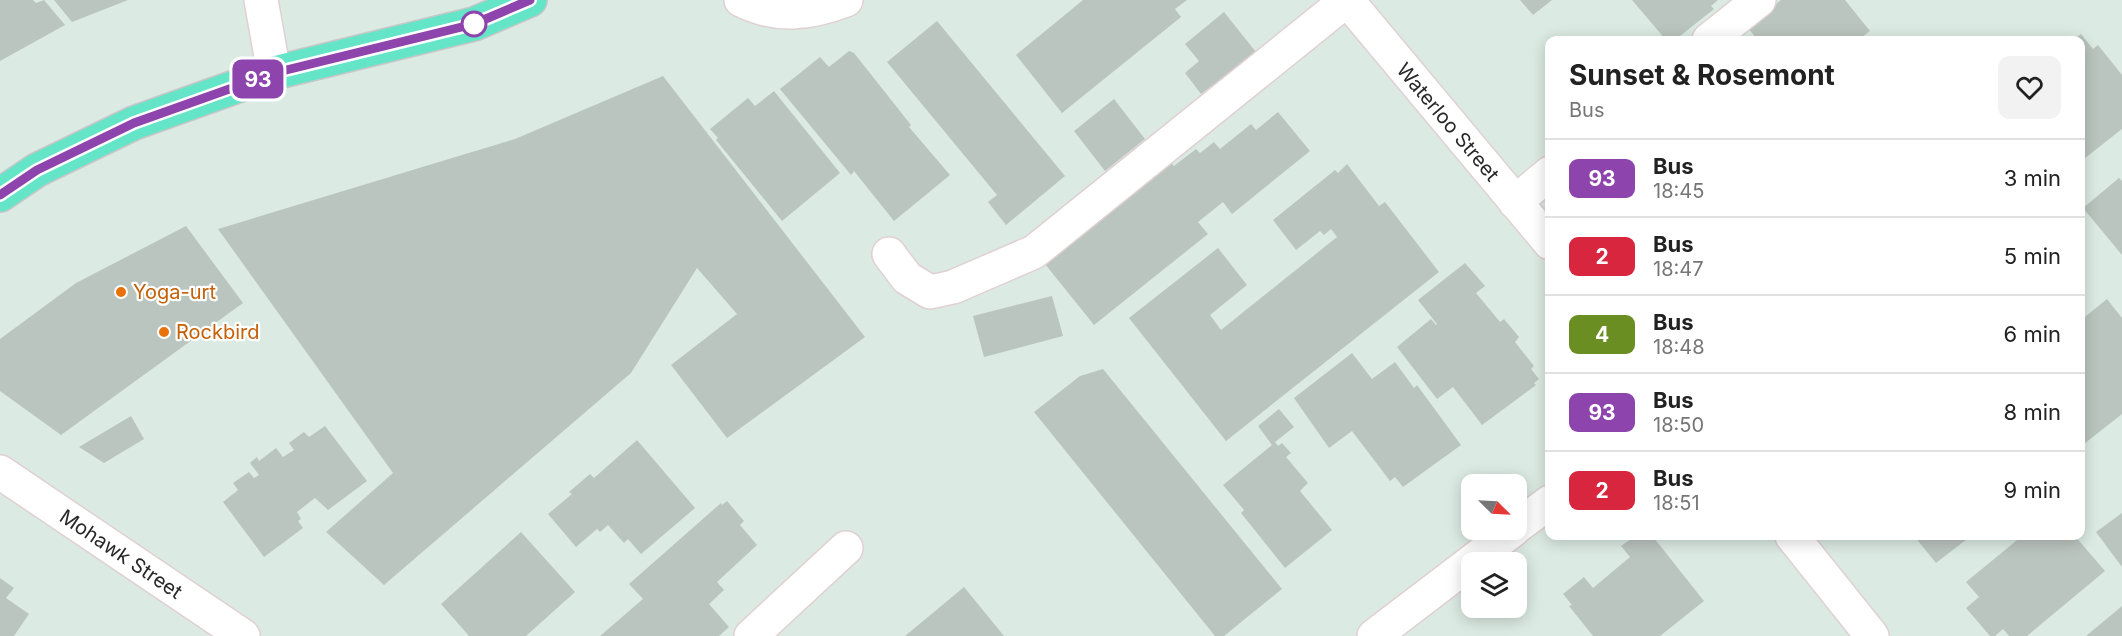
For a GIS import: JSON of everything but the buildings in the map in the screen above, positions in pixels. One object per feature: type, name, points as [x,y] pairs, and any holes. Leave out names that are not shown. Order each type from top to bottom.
[{"type":"main road","points":[[0,195],[37,170],[134,123],[274,73],[474,24],[530,0]]},
{"type":"street","points":[[261,0],[274,73]]},
{"type":"street","points":[[741,0],[759,9],[788,14],[820,10],[846,0]]},
{"type":"street","points":[[889,254],[908,278],[930,292],[953,287],[1034,252],[1347,0]]},
{"type":"street","name":"Waterloo Street","points":[[1347,0],[1545,237]]},
{"type":"street","points":[[1714,36],[1759,0]]},
{"type":"street","points":[[1515,202],[1545,177]]},
{"type":"street","name":"Mohawk Street","points":[[0,472],[243,636]]},
{"type":"street","points":[[1527,519],[1545,506]]},
{"type":"street","points":[[1374,636],[1499,540]]},
{"type":"street","points":[[1795,540],[1872,636]]},
{"type":"street","points":[[751,636],[846,548]]},
{"type":"bus line","name":"93","points":[[0,195],[37,170],[134,123],[274,73],[474,24],[530,0]]},
{"type":"place","name":"Yoga-urt","points":[[121,292]]},
{"type":"place","name":"Rockbird","points":[[164,332]]}]
